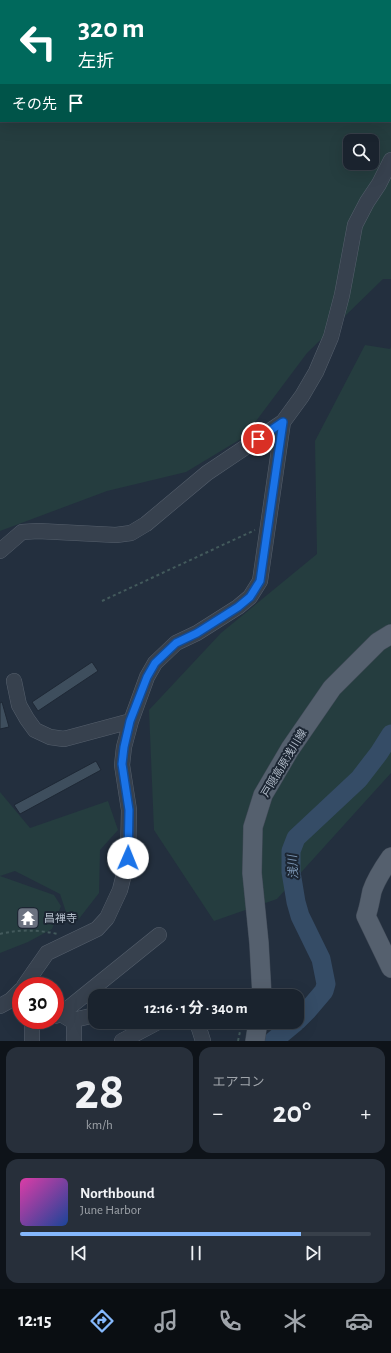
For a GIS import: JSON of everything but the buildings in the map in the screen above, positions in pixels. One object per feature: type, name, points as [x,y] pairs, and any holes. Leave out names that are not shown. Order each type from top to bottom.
[{"type":"main road","name":"戸隠高原浅川線","points":[[262,989],[259,943],[252,873],[253,827],[263,795],[290,749],[332,688],[378,642],[391,634]]},
{"type":"main road","points":[[391,857],[383,868],[372,891],[366,916],[391,968]]},
{"type":"street","points":[[0,551],[22,532],[38,531],[116,535],[131,533],[146,524],[207,473],[283,422],[302,396],[316,372],[331,338],[342,296],[355,225],[366,202],[379,184],[391,160]]},
{"type":"street","points":[[31,977],[47,953],[60,946],[77,940],[97,929],[107,918],[120,890],[128,858],[129,810],[122,764],[130,721],[147,677],[155,663],[176,643],[197,633],[238,607],[250,597],[260,581],[283,422]]},
{"type":"street","points":[[14,682],[19,705],[27,719],[35,730],[50,737],[64,739],[130,721]]},
{"type":"street","points":[[64,1010],[159,935]]},
{"type":"street","points":[[0,1006],[12,999]]},
{"type":"street","points":[[74,1022],[78,1019],[88,1017]]},
{"type":"street","points":[[64,1018],[74,1022]]},
{"type":"street","points":[[74,1022],[74,1041]]},
{"type":"street","points":[[32,1041],[33,1029]]},
{"type":"street","points":[[122,1041],[145,1029]]},
{"type":"street","points":[[199,1029],[203,1041]]},
{"type":"path","points":[[102,601],[268,523]]},
{"type":"path","points":[[0,934],[36,930],[58,933],[77,940]]},
{"type":"path","points":[[238,1041],[251,1029]]},
{"type":"green space","points":[[0,122],[391,122],[391,279],[383,279],[307,353],[244,437],[186,472],[107,491],[0,531]]},
{"type":"green space","points":[[365,345],[390,349],[391,347],[391,773],[277,899],[214,921],[154,830],[149,710],[221,633],[317,554],[315,441]]},
{"type":"green space","points":[[0,792],[30,828],[108,801],[118,830],[100,850],[99,893],[78,920],[67,915],[60,894],[15,871],[0,876]]},
{"type":"green space","name":"昌禅寺","points":[[0,876],[54,895],[61,906],[52,929],[28,942],[0,953]]},
{"type":"waterway","name":"浅川","points":[[304,1014],[324,991],[326,984],[321,959],[300,916],[296,902],[291,872],[291,851],[296,838],[359,779],[379,753],[391,734]]},
{"type":"waterway","name":"浅川","points":[[273,1041],[288,1029]]},
{"type":"place","name":"昌禅寺","points":[[28,918]]},
{"type":"route","points":[[128,858],[129,810],[122,764],[130,721],[147,677],[155,663],[176,643],[197,633],[238,607],[250,597],[260,581],[283,422],[258,439]]}]
